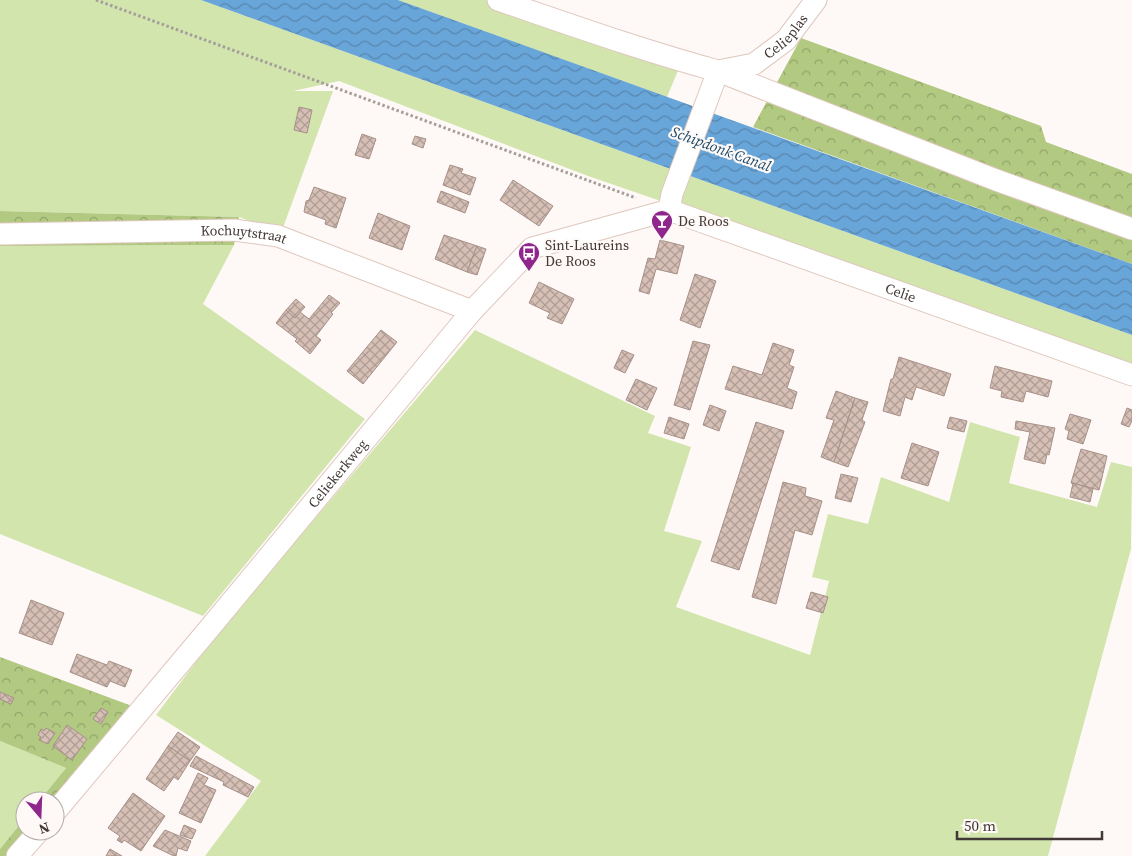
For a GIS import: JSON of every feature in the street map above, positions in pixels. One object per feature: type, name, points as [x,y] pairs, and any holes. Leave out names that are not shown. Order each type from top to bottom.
[{"type":"street","points":[[498,0],[631,45],[715,79],[1132,229]]},
{"type":"street","name":"Celieplas","points":[[715,79],[754,64],[786,40],[816,0]]},
{"type":"street","points":[[671,202],[715,79]]},
{"type":"street","name":"Celiekerkweg","points":[[65,800],[472,311],[532,248],[671,202]]},
{"type":"street","name":"Celie","points":[[671,202],[1132,375]]},
{"type":"street","name":"Kochuytstraat","points":[[0,234],[234,230],[278,236],[472,311]]},
{"type":"street","points":[[18,856],[31,841]]},
{"type":"path","points":[[96,0],[671,202]]},
{"type":"green space","points":[[0,0],[201,0],[1132,335],[1132,366],[588,176],[339,81],[293,91],[333,91],[281,233],[239,217],[0,211]]},
{"type":"green space","points":[[398,0],[498,0],[682,61],[667,97]]},
{"type":"green space","points":[[801,38],[1041,126],[1046,142],[1132,174],[1132,264],[753,127]]},
{"type":"green space","points":[[0,211],[239,217],[234,245],[0,246]]},
{"type":"green space","points":[[234,245],[203,304],[365,419],[203,616],[0,534],[0,246]]},
{"type":"green space","points":[[475,330],[655,416],[648,433],[691,447],[664,531],[702,541],[676,607],[810,655],[829,581],[812,577],[828,514],[868,524],[881,477],[949,502],[970,422],[1020,437],[1009,483],[1097,507],[1111,462],[1132,467],[1131,549],[1048,856],[205,856],[261,781],[156,715],[217,634]]},
{"type":"green space","points":[[0,657],[132,706],[62,791],[47,791],[66,768],[0,741]]},
{"type":"green space","points":[[0,741],[66,768],[47,791],[15,791],[15,830],[0,849]]},
{"type":"green space","points":[[15,830],[15,841],[19,841],[9,856],[0,856],[0,849]]},
{"type":"water","name":"Schipdonk Canal","points":[[201,0],[398,0],[1132,264],[1132,335]]},
{"type":"building","points":[[299,107],[312,110],[307,133],[294,130]]},
{"type":"building","points":[[362,134],[376,139],[369,159],[355,155]]},
{"type":"building","points":[[415,136],[426,139],[423,148],[412,144]]},
{"type":"building","points":[[450,165],[463,169],[461,173],[476,178],[470,195],[443,185]]},
{"type":"building","points":[[513,180],[553,206],[539,226],[500,200]]},
{"type":"building","points":[[314,187],[346,198],[336,228],[325,224],[326,220],[304,212],[306,201],[309,200]]},
{"type":"building","points":[[441,191],[469,202],[465,213],[437,202]]},
{"type":"building","points":[[378,213],[410,226],[402,250],[369,238]]},
{"type":"building","points":[[444,235],[477,246],[467,272],[435,259]]},
{"type":"building","points":[[660,240],[684,246],[677,274],[656,269],[649,294],[639,291],[648,258],[655,259]]},
{"type":"building","points":[[477,246],[486,249],[477,275],[467,272]]},
{"type":"building","points":[[695,274],[716,281],[700,328],[680,320]]},
{"type":"building","points":[[539,282],[574,299],[562,324],[547,318],[550,313],[529,303]]},
{"type":"building","points":[[329,295],[340,303],[316,336],[321,340],[310,354],[295,341],[297,339],[276,323],[286,310],[295,318],[300,312],[309,319]]},
{"type":"building","points":[[296,299],[305,307],[295,318],[286,310]]},
{"type":"building","points":[[381,330],[397,342],[363,384],[347,371]]},
{"type":"building","points":[[693,341],[710,345],[690,410],[674,405]]},
{"type":"building","points":[[773,343],[794,350],[789,365],[794,367],[787,388],[797,392],[792,409],[725,389],[733,366],[762,375]]},
{"type":"building","points":[[622,350],[634,355],[625,373],[614,368]]},
{"type":"building","points":[[899,357],[951,374],[944,396],[916,387],[912,400],[905,397],[900,416],[883,411]]},
{"type":"building","points":[[995,366],[1052,381],[1048,397],[1026,391],[1023,402],[1001,397],[1002,391],[990,388]]},
{"type":"building","points":[[636,379],[657,388],[647,410],[626,400]]},
{"type":"building","points":[[836,391],[855,398],[834,462],[821,457],[834,420],[826,418]]},
{"type":"building","points":[[855,398],[868,402],[862,420],[865,422],[848,467],[834,462]]},
{"type":"building","points":[[710,405],[726,411],[719,431],[703,425]]},
{"type":"building","points":[[1127,408],[1132,410],[1132,421],[1129,427],[1121,424]]},
{"type":"building","points":[[1070,414],[1091,420],[1083,444],[1067,439],[1069,431],[1065,429]]},
{"type":"building","points":[[669,417],[689,424],[684,439],[664,433]]},
{"type":"building","points":[[950,417],[967,421],[964,432],[947,428]]},
{"type":"building","points":[[1016,421],[1055,428],[1045,464],[1024,459],[1030,432],[1015,429]]},
{"type":"building","points":[[756,422],[784,431],[739,570],[711,561]]},
{"type":"building","points":[[912,443],[939,452],[928,486],[901,478]]},
{"type":"building","points":[[1081,449],[1107,456],[1099,490],[1071,483]]},
{"type":"building","points":[[841,474],[858,478],[851,502],[835,498]]},
{"type":"building","points":[[783,482],[806,488],[805,496],[822,501],[812,535],[795,530],[776,604],[752,597]]},
{"type":"building","points":[[1073,483],[1093,489],[1090,502],[1070,497]]},
{"type":"building","points":[[811,592],[828,597],[823,613],[806,608]]},
{"type":"building","points":[[31,600],[64,613],[52,645],[19,633]]},
{"type":"building","points":[[77,654],[107,665],[109,661],[132,670],[125,687],[110,681],[107,687],[70,672]]},
{"type":"building","points":[[0,692],[14,698],[11,704],[0,699]]},
{"type":"building","points":[[101,708],[108,712],[101,724],[93,719]]},
{"type":"building","points":[[67,725],[87,739],[72,760],[53,746]]},
{"type":"building","points":[[46,728],[55,733],[48,744],[39,740],[41,737],[38,735],[41,729],[44,731]]},
{"type":"building","points":[[178,732],[200,747],[190,761],[168,746]]},
{"type":"building","points":[[168,746],[190,761],[178,780],[174,777],[164,791],[146,779]]},
{"type":"building","points":[[196,756],[254,787],[248,797],[223,785],[224,782],[190,766]]},
{"type":"building","points":[[198,773],[208,778],[204,785],[216,790],[201,823],[179,813]]},
{"type":"building","points":[[133,793],[165,816],[141,851],[124,840],[122,843],[117,840],[120,836],[108,828]]},
{"type":"building","points":[[184,825],[196,830],[192,839],[180,835]]},
{"type":"building","points":[[165,830],[191,841],[187,851],[178,848],[176,856],[174,856],[153,846]]},
{"type":"building","points":[[110,849],[122,856],[106,856]]},
{"type":"place","name":"De Roos","points":[[662,240]]},
{"type":"place","name":"Sint-Laureins De Roos","points":[[529,272]]}]
